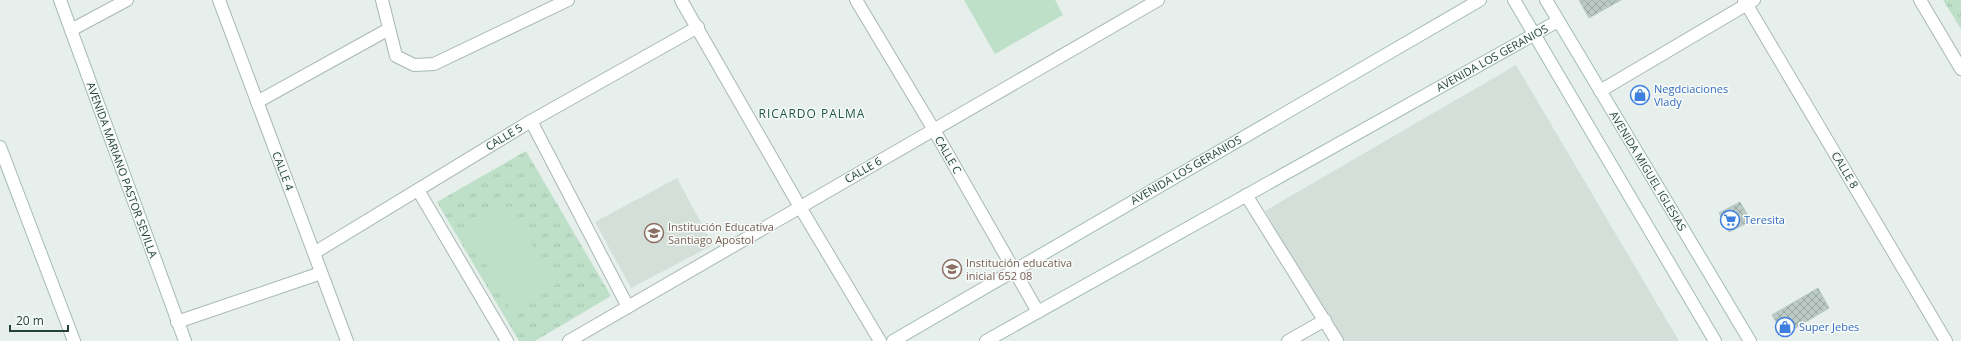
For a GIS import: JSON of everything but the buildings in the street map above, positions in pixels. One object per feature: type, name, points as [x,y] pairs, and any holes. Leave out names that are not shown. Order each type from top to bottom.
[{"type":"street","name":"AVENIDA MARIANO PASTOR SEVILLA","points":[[60,0],[185,341]]},
{"type":"street","points":[[71,30],[127,0]]},
{"type":"street","name":"CALLE 4","points":[[218,0],[347,341]]},
{"type":"street","points":[[382,0],[396,56],[414,66],[434,64],[568,0]]},
{"type":"street","points":[[681,0],[698,27],[800,207],[880,341]]},
{"type":"street","name":"CALLE C","points":[[856,0],[934,130],[1038,312]]},
{"type":"street","name":"CALLE 6","points":[[569,341],[1158,0]]},
{"type":"street","name":"AVENIDA LOS GERANIOS","points":[[893,341],[1480,0]]},
{"type":"street","points":[[1514,0],[1715,341]]},
{"type":"street","name":"AVENIDA MIGUEL IGLESIAS","points":[[1546,0],[1750,341]]},
{"type":"street","points":[[1920,0],[1961,69]]},
{"type":"street","points":[[1600,92],[1748,2]]},
{"type":"street","name":"CALLE 8","points":[[1748,2],[1946,341]]},
{"type":"street","name":"AVENIDA LOS GERANIOS","points":[[986,341],[1558,21]]},
{"type":"street","name":"CALLE 5","points":[[314,253],[531,121],[698,27]]},
{"type":"street","points":[[257,102],[389,29]]},
{"type":"street","points":[[531,121],[628,307]]},
{"type":"street","points":[[0,147],[74,341]]},
{"type":"street","points":[[418,190],[507,341]]},
{"type":"street","points":[[1246,195],[1337,341]]},
{"type":"street","points":[[177,322],[321,273]]},
{"type":"street","points":[[1288,341],[1325,320]]},
{"type":"shaded area","points":[[1516,65],[1679,341],[1342,341],[1265,211]]},
{"type":"shaded area","name":"Institución Educativa Santiago Apostol","points":[[677,178],[713,245],[631,288],[595,222]]},
{"type":"green space","points":[[964,0],[1055,0],[1063,15],[995,54]]},
{"type":"green space","points":[[1943,0],[1961,0],[1961,29]]},
{"type":"green space","points":[[526,151],[611,296],[535,341],[519,341],[437,202]]},
{"type":"green space","points":[[510,206],[555,285],[511,310],[466,230]]},
{"type":"place","name":"Negdciaciones Vlady","points":[[1640,95]]},
{"type":"place","name":"Teresita","points":[[1730,220]]},
{"type":"place","name":"Institución Educativa Santiago Apostol","points":[[654,233]]},
{"type":"place","name":"Institución educativa inicial 652 08","points":[[952,269]]},
{"type":"place","name":"Super Jebes","points":[[1785,327]]},
{"type":"district","name":"RICARDO PALMA","points":[[812,114]]}]
